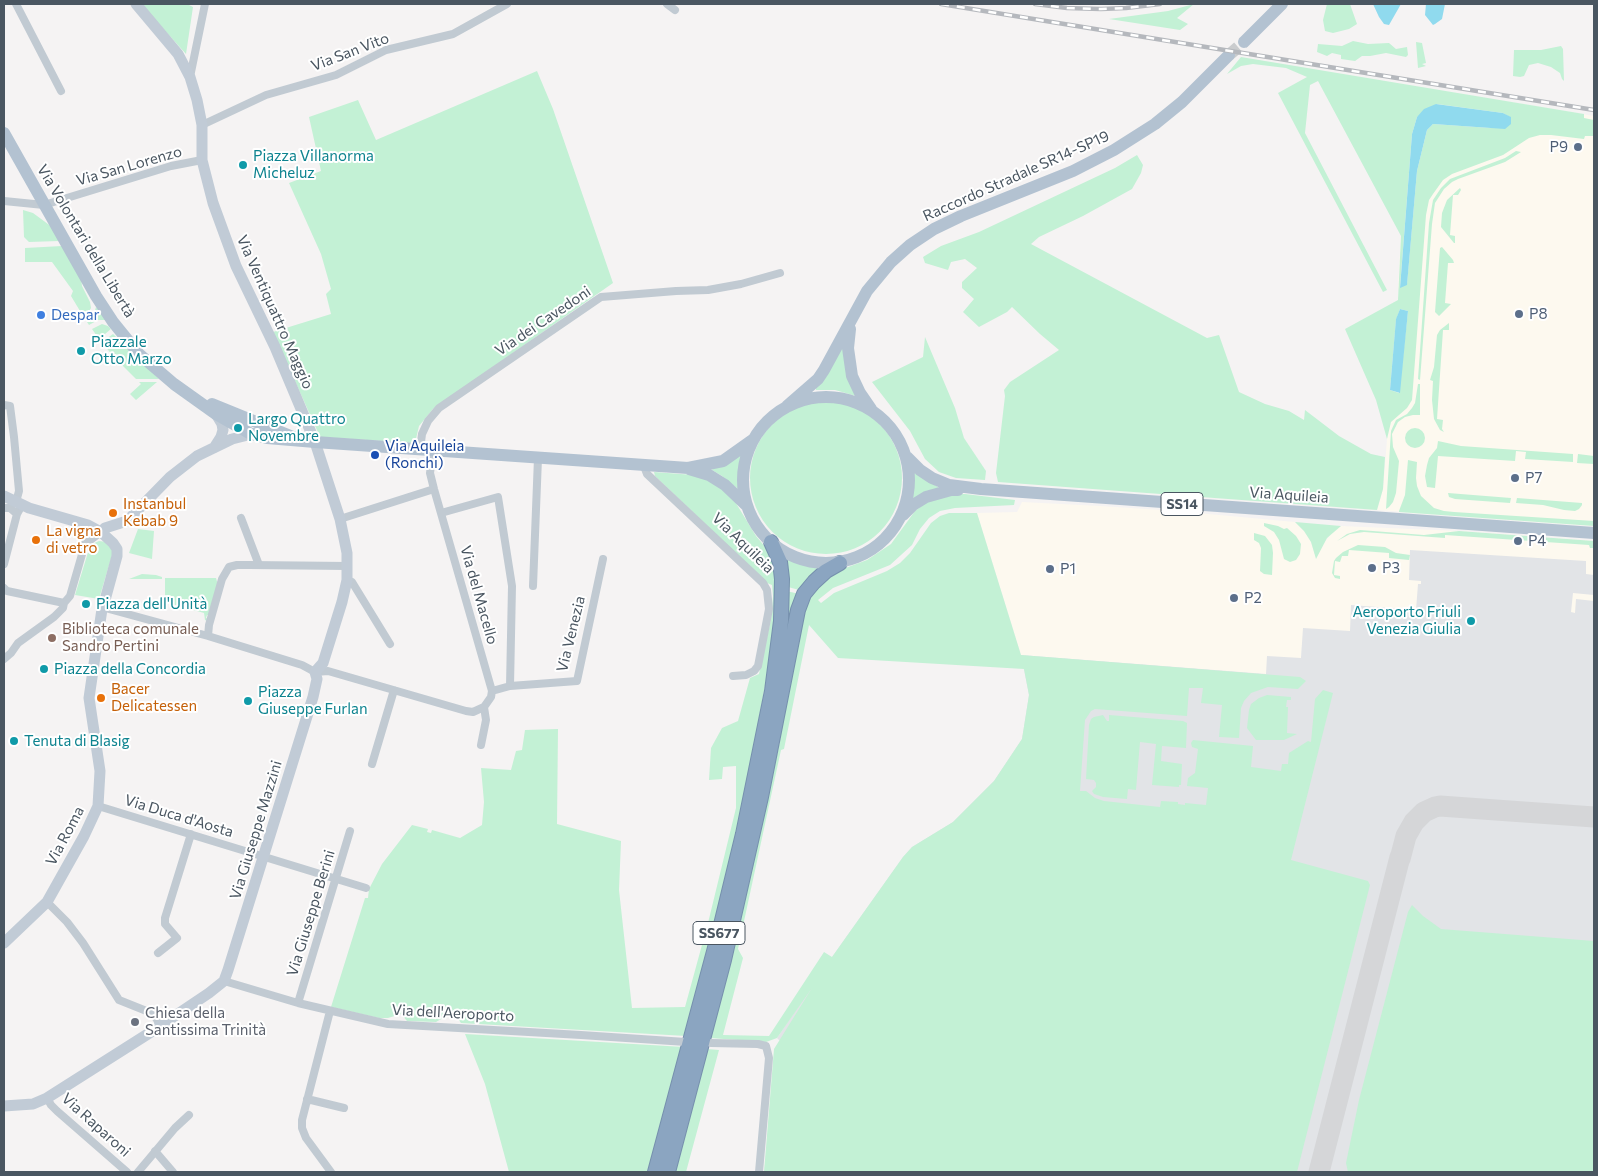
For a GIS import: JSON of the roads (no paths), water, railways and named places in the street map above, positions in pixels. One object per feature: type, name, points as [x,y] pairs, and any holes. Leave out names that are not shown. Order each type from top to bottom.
[{"type":"highway","name":"SS677","points":[[655,1172],[720,929],[772,691],[781,621],[782,579],[780,562],[771,542]]},
{"type":"highway","name":"SS677","points":[[668,1172],[724,960],[761,797],[798,610],[804,594],[814,582],[826,571],[840,563]]},
{"type":"main road","points":[[1244,42],[1282,4]]},
{"type":"main road","name":"Raccordo Stradale SR14-SP19","points":[[787,406],[818,379],[867,291],[901,253],[934,229],[961,216],[1073,171],[1114,150],[1155,124],[1182,102],[1229,55]]},
{"type":"main road","name":"Via Volontari della Libertà","points":[[4,133],[96,296],[113,322],[139,354],[172,382]]},
{"type":"main road","name":"Raccordo Stradale SR14-SP19","points":[[853,318],[849,333],[848,359],[852,376],[871,409]]},
{"type":"main road","points":[[172,382],[216,414],[251,434],[267,438],[315,442]]},
{"type":"main road","points":[[172,382],[218,407],[292,436],[315,442]]},
{"type":"main road","name":"SS14","points":[[834,397],[846,399],[871,409],[893,430],[903,446],[907,457],[910,472],[909,492],[902,516],[889,535],[870,551],[855,558],[840,563],[823,563],[807,561],[792,556],[764,536],[747,506],[743,474],[746,459],[754,439],[762,427],[775,414],[787,406],[804,400],[834,397]]},
{"type":"main road","name":"Via Aquileia","points":[[315,442],[688,468],[723,461],[754,439]]},
{"type":"main road","name":"Via Aquileia","points":[[907,457],[920,470],[932,478],[949,485],[981,489],[1594,533]]},
{"type":"main road","name":"Via Aquileia","points":[[688,468],[709,475],[725,486],[747,506]]},
{"type":"main road","name":"Via Aquileia","points":[[902,516],[913,505],[926,497],[951,490],[981,489]]},
{"type":"street","points":[[16,4],[61,91]]},
{"type":"street","name":"Via Ventiquattro Maggio","points":[[136,4],[178,54],[190,77],[202,125],[202,160],[213,203],[236,266],[275,347],[315,442]]},
{"type":"street","points":[[190,77],[205,4]]},
{"type":"street","name":"Via San Vito","points":[[202,125],[266,95],[336,75],[386,50],[453,34],[507,4]]},
{"type":"street","points":[[667,4],[675,10]]},
{"type":"street","name":"Via San Lorenzo","points":[[4,200],[44,205],[171,166],[202,160]]},
{"type":"street","name":"Via dei Cavedoni","points":[[420,450],[422,434],[428,421],[439,408],[601,297],[708,290],[741,284],[780,273]]},
{"type":"street","points":[[4,405],[10,406],[19,491],[11,504],[4,564]]},
{"type":"street","points":[[214,448],[223,430],[216,414]]},
{"type":"street","points":[[85,544],[105,528],[127,521],[170,477],[198,456],[232,439],[259,432],[292,436]]},
{"type":"street","name":"Via Giuseppe Mazzini","points":[[224,981],[313,697],[317,679],[314,672],[323,663],[347,580],[347,553],[340,519],[315,442]]},
{"type":"street","name":"Via del Macello","points":[[433,451],[430,473],[492,691]]},
{"type":"street","points":[[533,586],[538,458]]},
{"type":"street","name":"Via Aquileia","points":[[644,466],[648,474],[763,583],[767,590],[768,609],[758,666],[754,671],[746,675],[733,676]]},
{"type":"street","points":[[340,519],[434,489]]},
{"type":"street","points":[[441,513],[498,497],[512,586],[510,686]]},
{"type":"street","points":[[11,504],[88,526],[100,532],[113,543],[118,556],[105,605],[110,609],[208,636],[302,665],[314,672],[328,671],[466,711],[473,712],[484,707],[491,697],[492,691]]},
{"type":"street","points":[[241,518],[259,565]]},
{"type":"street","points":[[4,659],[22,639],[59,613],[63,608],[64,603],[70,596],[85,544],[88,526]]},
{"type":"street","name":"Via Venezia","points":[[492,691],[510,686],[577,681],[603,559]]},
{"type":"street","points":[[208,636],[209,624],[226,569],[237,565],[348,566]]},
{"type":"street","points":[[347,580],[352,582],[390,644]]},
{"type":"street","points":[[4,588],[64,603]]},
{"type":"street","name":"Via Roma","points":[[4,943],[47,902],[84,836],[98,806],[100,771],[89,698],[102,609],[105,605]]},
{"type":"street","points":[[372,764],[394,690]]},
{"type":"street","points":[[481,745],[486,720],[484,707]]},
{"type":"street","name":"Via Duca d'Aosta","points":[[98,806],[366,888]]},
{"type":"street","name":"Via Giuseppe Berini","points":[[298,1003],[350,831]]},
{"type":"street","points":[[158,953],[177,938],[165,924],[165,918],[191,834]]},
{"type":"street","points":[[47,902],[67,922],[83,943],[119,1000],[149,1012],[160,1025]]},
{"type":"street","points":[[4,1106],[34,1104],[47,1098],[209,993],[224,981]]},
{"type":"street","name":"Via dell'Aeroporto","points":[[224,981],[298,1003],[388,1024],[686,1042]]},
{"type":"street","points":[[330,1011],[307,1099],[302,1128],[306,1138],[331,1172]]},
{"type":"street","points":[[711,1043],[758,1044],[766,1046],[769,1058],[759,1172]]},
{"type":"street","name":"Via Raparoni","points":[[47,1098],[57,1112],[127,1172]]},
{"type":"street","points":[[307,1099],[344,1108]]},
{"type":"street","name":"Via Raparoni","points":[[138,1172],[175,1128],[189,1115]]},
{"type":"street","name":"Via Raparoni","points":[[155,1151],[173,1172]]},
{"type":"water","points":[[1373,4],[1401,4],[1389,25],[1384,24]]},
{"type":"water","points":[[1426,4],[1445,4],[1442,19],[1433,25],[1425,15]]},
{"type":"water","points":[[1436,104],[1503,113],[1511,117],[1511,124],[1505,129],[1433,124],[1427,130],[1417,171],[1407,285],[1400,288],[1412,134],[1417,117],[1424,109]]},
{"type":"water","points":[[1400,309],[1408,311],[1400,393],[1390,390],[1396,319]]},
{"type":"tunnel","points":[[1229,55],[1244,42]]},
{"type":"railway","points":[[941,4],[1594,110]]},
{"type":"railway","points":[[1035,4],[1067,8],[1101,9],[1160,4]]},
{"type":"place","name":"P9","points":[[1578,147]]},
{"type":"place","name":"Piazza Villanorma Micheluz","points":[[243,165]]},
{"type":"place","name":"P8","points":[[1519,314]]},
{"type":"place","name":"Despar","points":[[41,315]]},
{"type":"place","name":"Piazzale Otto Marzo","points":[[81,351]]},
{"type":"place","name":"Largo Quattro Novembre","points":[[238,428]]},
{"type":"place","name":"Via Aquileia (Ronchi)","points":[[375,455]]},
{"type":"place","name":"P7","points":[[1515,478]]},
{"type":"place","name":"Instanbul Kebab 9","points":[[113,513]]},
{"type":"place","name":"La vigna di vetro","points":[[36,540]]},
{"type":"place","name":"P4","points":[[1518,541]]},
{"type":"place","name":"P3","points":[[1372,568]]},
{"type":"place","name":"P1","points":[[1050,569]]},
{"type":"place","name":"P2","points":[[1234,598]]},
{"type":"place","name":"Piazza dell'Unità","points":[[86,604]]},
{"type":"place","name":"Aeroporto Friuli Venezia Giulia","points":[[1471,621]]},
{"type":"place","name":"Biblioteca comunale Sandro Pertini","points":[[52,638]]},
{"type":"place","name":"Piazza della Concordia","points":[[44,669]]},
{"type":"place","name":"Bacer Delicatessen","points":[[101,698]]},
{"type":"place","name":"Piazza Giuseppe Furlan","points":[[248,701]]},
{"type":"place","name":"Tenuta di Blasig","points":[[14,741]]},
{"type":"place","name":"Chiesa della Santissima Trinità","points":[[135,1022]]}]
